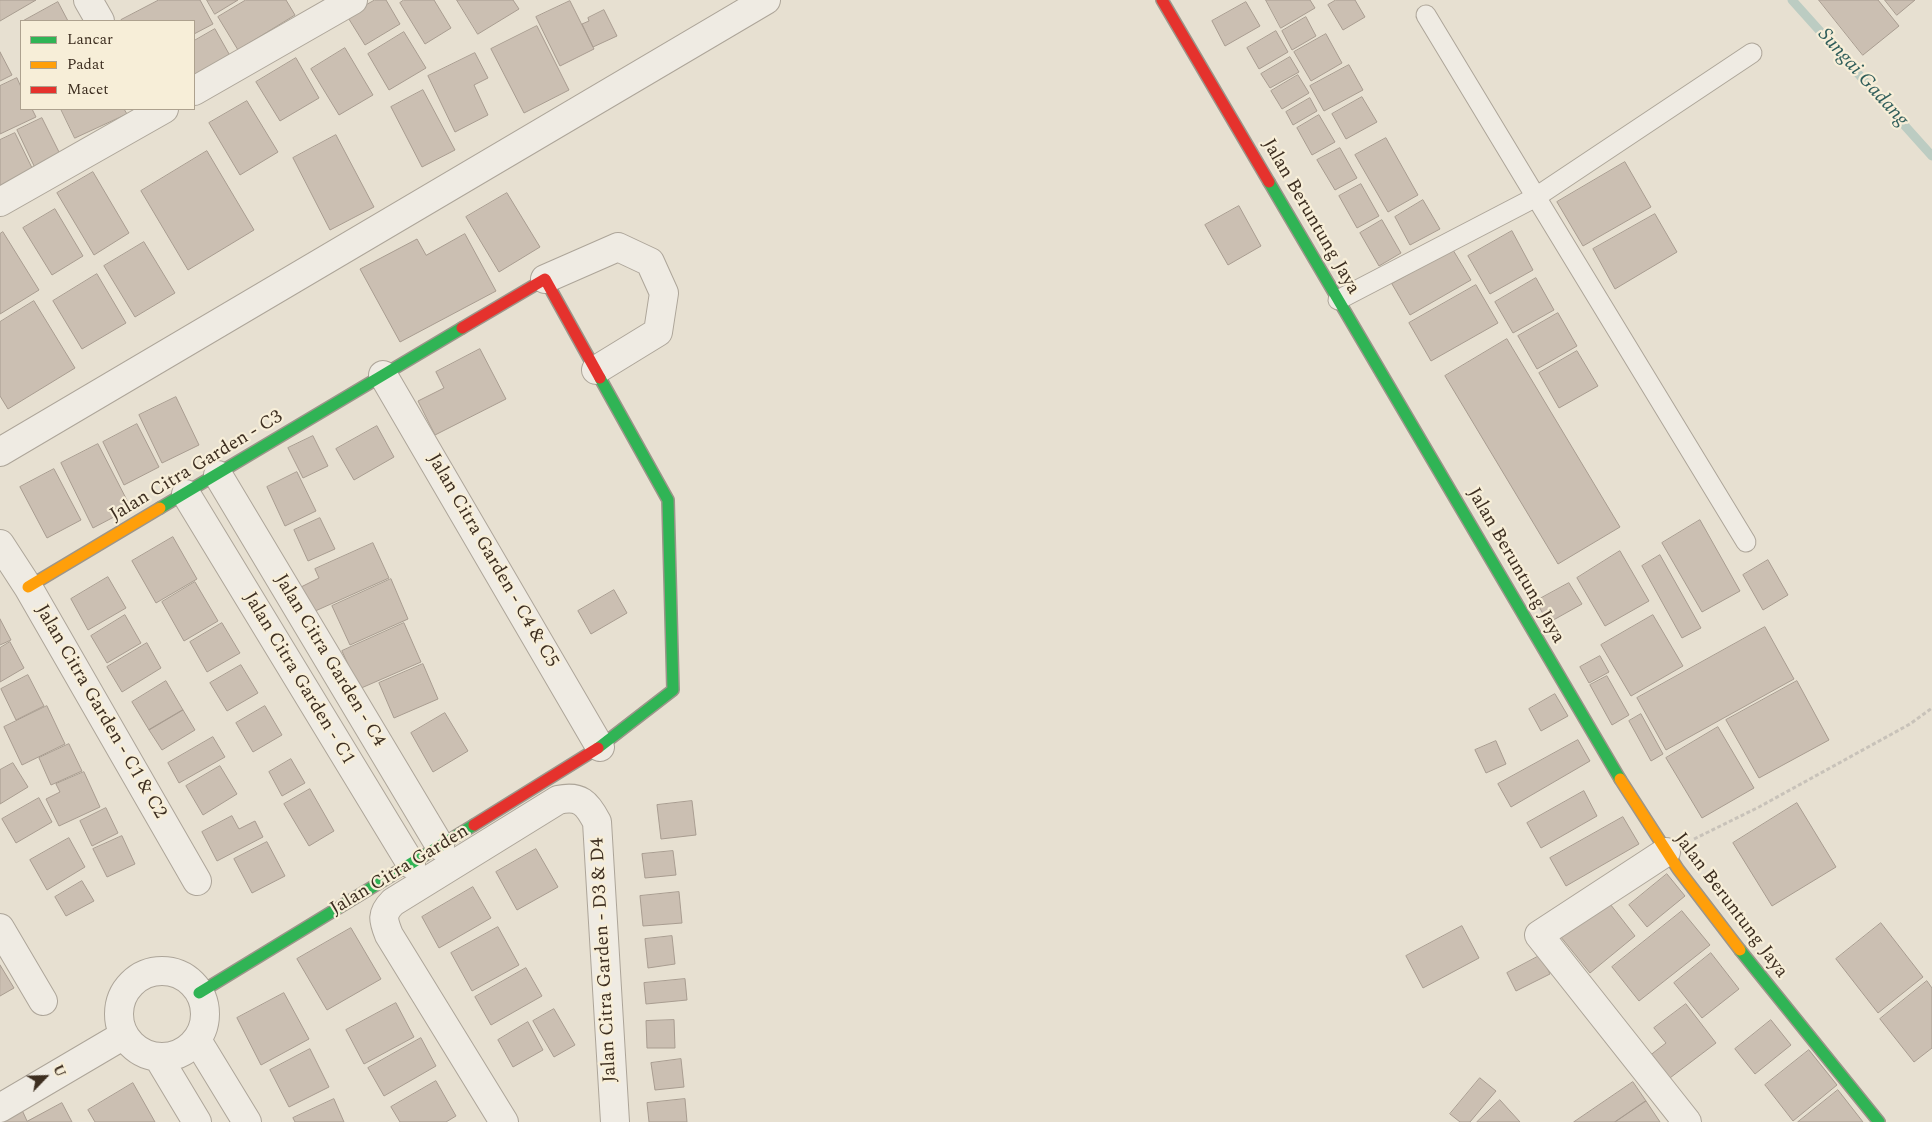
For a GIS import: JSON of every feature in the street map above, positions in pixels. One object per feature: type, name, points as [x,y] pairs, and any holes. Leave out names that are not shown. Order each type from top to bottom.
[{"type":"street","points":[[88,0],[99,20]]},
{"type":"street","points":[[195,91],[319,8],[353,0]]},
{"type":"street","points":[[0,452],[766,0]]},
{"type":"street","name":"Jalan Beruntung Jaya","points":[[1162,0],[1632,799],[1666,852],[1744,955],[1878,1122]]},
{"type":"street","points":[[0,202],[156,111]]},
{"type":"street","points":[[618,248],[650,262],[664,293],[658,332],[596,370],[545,279],[618,248]]},
{"type":"street","name":"Jalan Citra Garden - C3","points":[[28,588],[545,279]]},
{"type":"street","name":"Jalan Citra Garden","points":[[199,993],[600,747],[673,690],[668,500],[596,370]]},
{"type":"street","name":"Jalan Citra Garden - C4 & C5","points":[[383,375],[600,747]]},
{"type":"street","name":"Jalan Citra Garden - C4","points":[[218,475],[440,846]]},
{"type":"street","name":"Jalan Citra Garden - C1","points":[[186,494],[411,864]]},
{"type":"street","name":"Jalan Citra Garden - C1 & C2","points":[[0,544],[28,588],[197,881]]},
{"type":"street","name":"Jalan Citra Garden","points":[[504,1122],[389,935],[384,918],[386,909],[393,902],[558,800],[570,798],[583,802]]},
{"type":"street","name":"Jalan Citra Garden - D3 & D4","points":[[583,802],[597,822],[615,1122]]},
{"type":"street","points":[[1666,852],[1539,935],[1687,1122]]},
{"type":"street","points":[[0,928],[43,1001]]},
{"type":"street","points":[[166,971],[185,978],[199,993],[204,1004],[203,1028],[197,1040],[186,1050],[173,1056],[158,1058],[144,1054],[124,1035],[119,1022],[120,1002],[130,985],[140,976],[166,971]]},
{"type":"street","points":[[0,1108],[124,1035]]},
{"type":"street","points":[[197,1040],[247,1122]]},
{"type":"street","points":[[158,1058],[197,1122]]},
{"type":"lane","points":[[1426,15],[1746,542]]},
{"type":"lane","points":[[1338,300],[1536,197],[1752,53]]},
{"type":"path","points":[[1666,852],[1776,798],[1910,724],[1932,708]]},
{"type":"building","points":[[0,0],[36,0],[0,21]]},
{"type":"building","points":[[159,0],[200,0],[213,24],[195,33],[195,20],[121,20]]},
{"type":"building","points":[[207,0],[238,0],[215,14]]},
{"type":"building","points":[[246,0],[286,0],[295,15],[238,50],[218,17]]},
{"type":"building","points":[[375,0],[386,0],[400,24],[365,45],[347,16]]},
{"type":"building","points":[[404,0],[434,0],[451,28],[425,44],[400,3]]},
{"type":"building","points":[[457,0],[513,0],[519,9],[478,34]]},
{"type":"building","points":[[1266,0],[1310,0],[1315,8],[1281,28]]},
{"type":"building","points":[[1336,0],[1355,0],[1365,17],[1343,30],[1328,5]]},
{"type":"building","points":[[1819,0],[1878,0],[1899,26],[1863,55]]},
{"type":"building","points":[[1885,0],[1915,0],[1897,15]]},
{"type":"building","points":[[570,1],[594,49],[560,66],[536,17]]},
{"type":"building","points":[[58,2],[67,20],[25,20]]},
{"type":"building","points":[[1246,2],[1260,26],[1225,46],[1212,21]]},
{"type":"building","points":[[604,10],[617,36],[593,47],[582,24],[589,21],[588,18]]},
{"type":"building","points":[[1306,17],[1316,36],[1292,50],[1282,31]]},
{"type":"building","points":[[537,26],[569,90],[524,113],[491,49]]},
{"type":"building","points":[[215,29],[233,61],[195,81],[195,40]]},
{"type":"building","points":[[1276,31],[1288,52],[1259,69],[1247,48]]},
{"type":"building","points":[[404,32],[426,68],[389,90],[368,54]]},
{"type":"building","points":[[1326,34],[1342,63],[1311,81],[1294,52]]},
{"type":"building","points":[[345,48],[373,95],[339,115],[311,69]]},
{"type":"building","points":[[0,52],[12,75],[0,81]]},
{"type":"building","points":[[475,53],[488,78],[474,85],[488,115],[455,132],[428,76]]},
{"type":"building","points":[[1290,57],[1299,72],[1270,88],[1261,74]]},
{"type":"building","points":[[296,58],[319,98],[280,121],[256,82]]},
{"type":"building","points":[[1349,65],[1363,90],[1324,111],[1310,86]]},
{"type":"building","points":[[1298,75],[1309,93],[1282,109],[1271,91]]},
{"type":"building","points":[[17,78],[20,85],[20,110],[32,110],[36,117],[0,134],[0,86]]},
{"type":"building","points":[[423,90],[455,150],[422,167],[391,107]]},
{"type":"building","points":[[1362,97],[1377,122],[1346,139],[1332,114]]},
{"type":"building","points":[[1310,98],[1317,111],[1293,125],[1286,112]]},
{"type":"building","points":[[247,101],[278,152],[240,175],[209,123]]},
{"type":"building","points":[[61,110],[125,110],[127,114],[75,138]]},
{"type":"building","points":[[1319,115],[1335,142],[1312,155],[1297,128]]},
{"type":"building","points":[[42,118],[62,158],[36,170],[17,130]]},
{"type":"building","points":[[15,133],[35,174],[0,191],[0,140]]},
{"type":"building","points":[[336,135],[374,207],[330,230],[293,158]]},
{"type":"building","points":[[1386,138],[1418,195],[1388,212],[1355,155]]},
{"type":"building","points":[[1340,148],[1357,178],[1335,190],[1317,160]]},
{"type":"building","points":[[207,151],[254,230],[188,270],[141,191]]},
{"type":"building","points":[[1625,162],[1651,207],[1583,246],[1557,202]]},
{"type":"building","points":[[93,172],[129,233],[94,255],[57,193]]},
{"type":"building","points":[[1361,184],[1379,216],[1357,228],[1339,196]]},
{"type":"building","points":[[507,193],[540,247],[499,272],[466,217]]},
{"type":"building","points":[[1423,200],[1440,229],[1410,245],[1395,217]]},
{"type":"building","points":[[1239,206],[1261,246],[1228,265],[1205,225]]},
{"type":"building","points":[[55,209],[83,256],[52,275],[23,228]]},
{"type":"building","points":[[1655,214],[1677,252],[1615,289],[1593,249]]},
{"type":"building","points":[[1382,220],[1401,253],[1379,266],[1360,233]]},
{"type":"building","points":[[1512,231],[1533,270],[1490,294],[1468,256]]},
{"type":"building","points":[[3,232],[39,290],[0,314],[0,234]]},
{"type":"building","points":[[465,234],[496,291],[400,342],[360,269],[417,239],[426,255]]},
{"type":"building","points":[[144,242],[175,293],[135,317],[104,266]]},
{"type":"building","points":[[1453,250],[1471,280],[1410,315],[1392,284]]},
{"type":"building","points":[[97,274],[126,323],[82,349],[53,301]]},
{"type":"building","points":[[1536,278],[1554,310],[1513,333],[1495,302]]},
{"type":"building","points":[[1476,285],[1498,323],[1431,361],[1409,323]]},
{"type":"building","points":[[34,301],[75,368],[8,409],[0,396],[0,322]]},
{"type":"building","points":[[1558,313],[1577,346],[1537,369],[1518,336]]},
{"type":"building","points":[[1507,339],[1620,527],[1558,564],[1445,376]]},
{"type":"building","points":[[480,349],[506,399],[435,435],[418,401],[444,388],[436,372]]},
{"type":"building","points":[[1577,351],[1598,386],[1559,408],[1539,373]]},
{"type":"building","points":[[176,397],[199,445],[162,463],[139,415]]},
{"type":"building","points":[[137,424],[159,467],[124,485],[103,442]]},
{"type":"building","points":[[377,426],[394,457],[354,480],[336,449]]},
{"type":"building","points":[[313,436],[328,466],[303,478],[288,448]]},
{"type":"building","points":[[98,444],[131,508],[93,528],[61,463]]},
{"type":"building","points":[[54,469],[81,520],[47,538],[20,487]]},
{"type":"building","points":[[297,472],[316,511],[285,526],[267,487]]},
{"type":"building","points":[[320,518],[335,549],[308,561],[294,530]]},
{"type":"building","points":[[1700,520],[1740,591],[1702,612],[1662,543]]},
{"type":"building","points":[[173,537],[197,579],[156,603],[132,561]]},
{"type":"building","points":[[373,543],[389,578],[313,612],[301,587],[319,578],[315,569]]},
{"type":"building","points":[[1620,551],[1649,601],[1605,626],[1577,578]]},
{"type":"building","points":[[1660,555],[1701,628],[1682,638],[1642,566]]},
{"type":"building","points":[[1768,560],[1788,595],[1763,610],[1743,575]]},
{"type":"building","points":[[108,577],[126,608],[88,630],[71,599]]},
{"type":"building","points":[[391,579],[408,619],[350,645],[332,606]]},
{"type":"building","points":[[195,582],[218,621],[184,641],[162,602]]},
{"type":"building","points":[[1569,583],[1582,604],[1548,623],[1536,601]]},
{"type":"building","points":[[614,590],[627,613],[591,634],[578,611]]},
{"type":"building","points":[[125,615],[141,643],[107,663],[91,636]]},
{"type":"building","points":[[1653,615],[1683,666],[1631,696],[1601,645]]},
{"type":"building","points":[[0,619],[11,640],[0,645]]},
{"type":"building","points":[[222,623],[240,653],[207,672],[190,642]]},
{"type":"building","points":[[404,623],[421,662],[359,689],[342,651]]},
{"type":"building","points":[[1765,627],[1794,679],[1666,750],[1637,698]]},
{"type":"building","points":[[10,642],[24,668],[0,682],[0,648]]},
{"type":"building","points":[[147,643],[161,668],[122,692],[107,667]]},
{"type":"building","points":[[1600,656],[1609,672],[1589,683],[1580,667]]},
{"type":"building","points":[[423,664],[438,699],[394,718],[379,683]]},
{"type":"building","points":[[241,665],[258,693],[227,711],[210,683]]},
{"type":"building","points":[[28,675],[44,706],[16,720],[1,689]]},
{"type":"building","points":[[1607,676],[1629,715],[1612,725],[1590,685]]},
{"type":"building","points":[[166,681],[183,710],[149,730],[132,702]]},
{"type":"building","points":[[1797,681],[1829,740],[1759,778],[1726,720]]},
{"type":"building","points":[[1555,694],[1568,716],[1541,731],[1529,709]]},
{"type":"building","points":[[47,706],[65,744],[22,765],[4,727]]},
{"type":"building","points":[[265,706],[282,735],[253,752],[236,723]]},
{"type":"building","points":[[183,710],[195,730],[162,750],[149,730]]},
{"type":"building","points":[[445,713],[468,751],[433,772],[411,733]]},
{"type":"building","points":[[1641,714],[1663,754],[1651,761],[1629,721]]},
{"type":"building","points":[[1718,727],[1754,788],[1702,818],[1666,758]]},
{"type":"building","points":[[213,737],[225,757],[179,783],[168,763]]},
{"type":"building","points":[[1578,740],[1590,761],[1511,807],[1498,784]]},
{"type":"building","points":[[1496,741],[1506,764],[1486,773],[1475,750]]},
{"type":"building","points":[[69,744],[82,771],[51,785],[39,758]]},
{"type":"building","points":[[291,759],[305,783],[282,796],[269,772]]},
{"type":"building","points":[[13,763],[28,787],[0,804],[0,770]]},
{"type":"building","points":[[220,766],[237,794],[203,815],[186,786]]},
{"type":"building","points":[[84,772],[100,807],[59,826],[46,799],[60,792],[56,784]]},
{"type":"building","points":[[310,789],[334,831],[309,846],[284,804]]},
{"type":"building","points":[[1584,791],[1597,816],[1541,848],[1527,823]]},
{"type":"building","points":[[39,798],[52,822],[16,843],[2,819]]},
{"type":"building","points":[[692,801],[696,835],[661,839],[657,805]]},
{"type":"building","points":[[1797,803],[1836,867],[1772,906],[1733,843]]},
{"type":"building","points":[[106,808],[118,833],[92,846],[80,821]]},
{"type":"building","points":[[232,816],[239,829],[255,821],[263,837],[217,861],[202,832]]},
{"type":"building","points":[[1623,817],[1639,844],[1566,886],[1550,858]]},
{"type":"building","points":[[122,836],[135,864],[107,877],[93,849]]},
{"type":"building","points":[[69,838],[85,867],[47,890],[30,860]]},
{"type":"building","points":[[267,842],[285,876],[252,893],[234,859]]},
{"type":"building","points":[[536,849],[558,887],[517,910],[496,872]]},
{"type":"building","points":[[673,851],[676,875],[645,878],[642,854]]},
{"type":"building","points":[[1667,874],[1685,896],[1647,927],[1629,905]]},
{"type":"building","points":[[82,881],[94,901],[66,916],[55,897]]},
{"type":"building","points":[[473,887],[491,918],[439,948],[422,917]]},
{"type":"building","points":[[679,892],[682,923],[643,926],[640,896]]},
{"type":"building","points":[[1607,900],[1635,936],[1590,973],[1560,936]]},
{"type":"building","points":[[1682,911],[1710,945],[1639,1001],[1612,967]]},
{"type":"building","points":[[1881,923],[1923,977],[1878,1013],[1836,959]]},
{"type":"building","points":[[1462,926],[1479,958],[1423,988],[1406,956]]},
{"type":"building","points":[[498,927],[519,965],[472,991],[451,953]]},
{"type":"building","points":[[351,928],[381,979],[327,1010],[297,959]]},
{"type":"building","points":[[672,936],[675,964],[648,968],[645,939]]},
{"type":"building","points":[[1711,953],[1739,989],[1702,1018],[1674,983]]},
{"type":"building","points":[[1541,955],[1550,974],[1516,991],[1507,973]]},
{"type":"building","points":[[0,965],[14,988],[0,996]]},
{"type":"building","points":[[526,968],[542,996],[491,1025],[475,997]]},
{"type":"building","points":[[685,979],[687,1000],[646,1004],[644,983]]},
{"type":"building","points":[[1927,981],[1932,988],[1932,1048],[1914,1062],[1880,1019]]},
{"type":"building","points":[[284,993],[309,1039],[261,1065],[237,1018]]},
{"type":"building","points":[[396,1003],[414,1037],[364,1064],[346,1030]]},
{"type":"building","points":[[1686,1004],[1716,1043],[1662,1084],[1644,1060],[1666,1043],[1654,1028]]},
{"type":"building","points":[[554,1009],[575,1045],[554,1057],[533,1021]]},
{"type":"building","points":[[674,1020],[675,1048],[647,1048],[646,1021]]},
{"type":"building","points":[[1771,1020],[1791,1045],[1755,1074],[1735,1049]]},
{"type":"building","points":[[528,1022],[543,1050],[513,1067],[498,1040]]},
{"type":"building","points":[[421,1038],[436,1066],[384,1096],[368,1068]]},
{"type":"building","points":[[310,1049],[329,1087],[289,1107],[270,1070]]},
{"type":"building","points":[[1809,1050],[1837,1085],[1793,1121],[1765,1085]]},
{"type":"building","points":[[681,1059],[684,1087],[655,1090],[651,1063]]},
{"type":"building","points":[[1480,1078],[1496,1091],[1470,1122],[1460,1122],[1450,1114]]},
{"type":"building","points":[[436,1081],[456,1116],[446,1122],[400,1122],[391,1107]]},
{"type":"building","points":[[1633,1082],[1646,1101],[1615,1122],[1574,1122]]},
{"type":"building","points":[[133,1083],[155,1122],[95,1122],[88,1110]]},
{"type":"building","points":[[1838,1090],[1863,1122],[1798,1122]]},
{"type":"building","points":[[334,1099],[344,1122],[295,1122],[293,1118]]},
{"type":"building","points":[[685,1099],[687,1122],[649,1122],[647,1103]]},
{"type":"building","points":[[1500,1100],[1520,1122],[1477,1122]]},
{"type":"building","points":[[1646,1101],[1660,1122],[1615,1122]]},
{"type":"building","points":[[62,1103],[72,1122],[0,1122],[22,1110],[27,1121]]},
{"type":"waterway","name":"Sungai Gadang","points":[[1792,0],[1932,156]]},
{"type":"traffic: fast","points":[[1269,182],[1620,779]]},
{"type":"traffic: fast","points":[[160,508],[462,328]]},
{"type":"traffic: fast","points":[[598,748],[673,690],[668,500],[600,378]]},
{"type":"traffic: fast","points":[[199,993],[474,825]]},
{"type":"traffic: fast","points":[[1740,950],[1879,1122]]},
{"type":"traffic: slow","points":[[28,587],[160,508]]},
{"type":"traffic: slow","points":[[1620,779],[1678,869],[1740,950]]},
{"type":"traffic: jam","points":[[1162,0],[1269,182]]},
{"type":"traffic: jam","points":[[462,328],[545,279],[600,378]]},
{"type":"traffic: jam","points":[[474,825],[598,748]]}]
